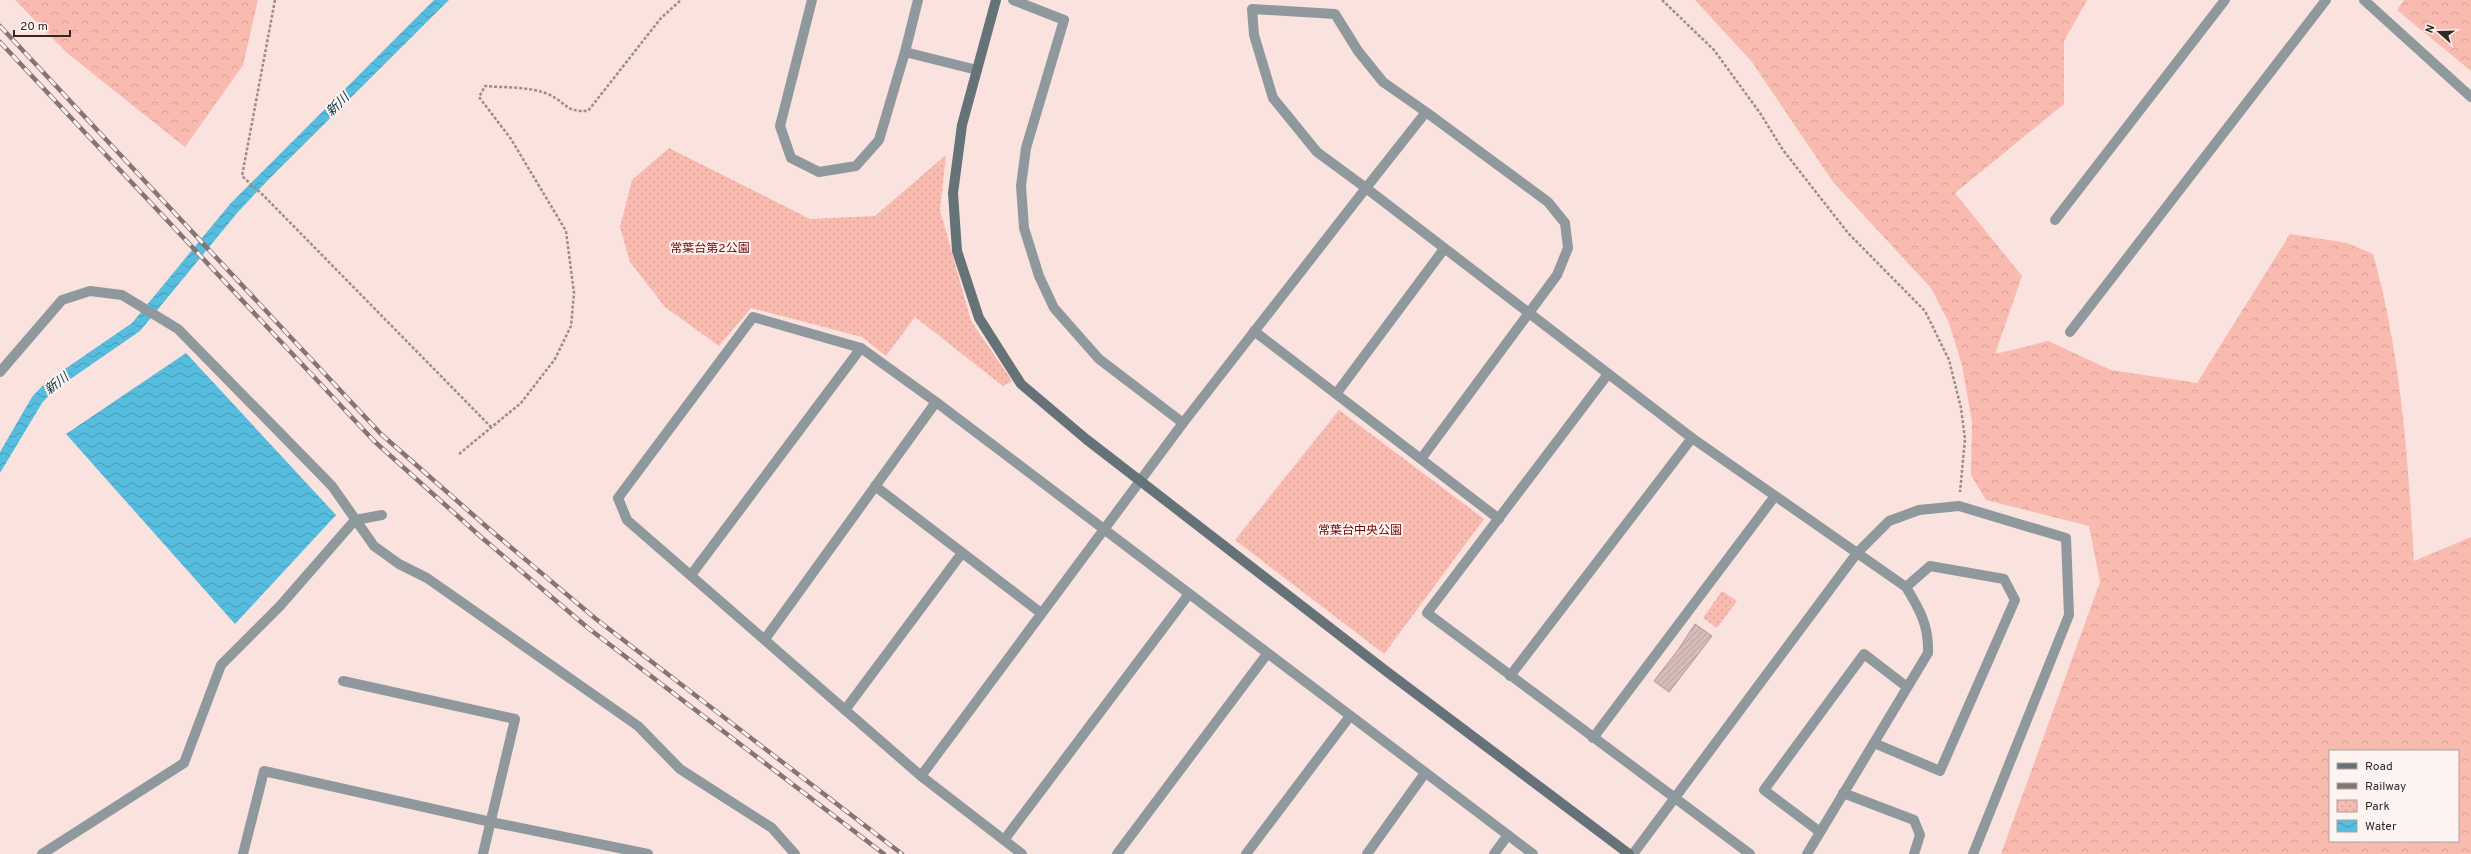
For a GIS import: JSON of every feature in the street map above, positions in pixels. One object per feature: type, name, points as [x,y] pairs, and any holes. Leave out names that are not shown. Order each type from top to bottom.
[{"type":"street","points":[[812,0],[780,126],[791,158],[819,172],[856,166],[878,140],[905,52],[918,0]]},
{"type":"street","points":[[996,0],[962,125],[952,193],[957,251],[980,318],[1021,384],[1086,439],[1386,671],[1629,854]]},
{"type":"street","points":[[1013,0],[1064,20],[1026,148],[1021,186],[1024,228],[1039,276],[1054,308],[1074,334],[1099,359],[1183,423]]},
{"type":"street","points":[[2055,220],[2225,0]]},
{"type":"street","points":[[2070,332],[2326,0]]},
{"type":"street","points":[[2364,0],[2471,97]]},
{"type":"street","points":[[1421,459],[1528,313],[1557,275],[1568,248],[1564,223],[1548,202],[1383,82],[1358,52],[1335,14],[1252,9],[1254,35],[1273,98],[1317,152],[1366,188],[1444,249],[1528,313],[1692,438],[1906,587],[1919,608],[1928,635],[1928,654],[1807,854]]},
{"type":"street","points":[[905,52],[977,70]]},
{"type":"street","points":[[921,776],[1183,423],[1426,112]]},
{"type":"street","points":[[1336,394],[1444,249]]},
{"type":"street","points":[[0,372],[62,300],[90,291],[122,295],[178,329],[332,486],[374,546],[399,564],[427,578],[638,726],[680,769],[772,828],[795,854]]},
{"type":"street","points":[[1022,854],[921,776],[627,520],[618,498],[753,317],[861,348],[936,402],[1533,854]]},
{"type":"street","points":[[1254,331],[1499,519]]},
{"type":"street","points":[[691,575],[861,348]]},
{"type":"street","points":[[1608,374],[1428,613],[1675,800],[1750,854]]},
{"type":"street","points":[[765,639],[936,402]]},
{"type":"street","points":[[1510,676],[1692,438]]},
{"type":"street","points":[[875,486],[1041,613]]},
{"type":"street","points":[[1593,738],[1774,496]]},
{"type":"street","points":[[1633,854],[1675,800],[1857,553],[1889,521],[1919,510],[1959,506],[2066,538],[2069,607],[2069,615],[1973,854]]},
{"type":"street","points":[[42,854],[184,763],[221,665],[280,606],[355,520],[382,515]]},
{"type":"street","points":[[845,710],[962,553]]},
{"type":"street","points":[[1874,743],[1940,771],[2015,600],[2004,579],[1930,566],[1906,587]]},
{"type":"street","points":[[1004,840],[1189,594]]},
{"type":"street","points":[[1117,854],[1267,654]]},
{"type":"street","points":[[1820,832],[1764,790],[1864,654],[1907,687]]},
{"type":"street","points":[[343,681],[515,720],[483,854]]},
{"type":"street","points":[[1246,854],[1350,716]]},
{"type":"street","points":[[243,854],[264,771],[491,822],[648,854]]},
{"type":"street","points":[[1367,854],[1425,773]]},
{"type":"street","points":[[1843,793],[1914,820],[1920,835],[1914,854]]},
{"type":"street","points":[[1494,854],[1508,835]]},
{"type":"path","points":[[275,0],[242,176],[263,195],[491,427]]},
{"type":"path","points":[[459,454],[521,403],[555,359],[571,326],[574,293],[566,231],[511,139],[478,97],[485,86],[527,90],[549,95],[574,112],[588,111],[661,18],[681,0]]},
{"type":"path","points":[[1662,0],[1714,50],[1760,113],[1783,150],[1848,233],[1925,311],[1949,360],[1961,408],[1965,438],[1959,506]]},
{"type":"green space","points":[[15,0],[258,0],[243,65],[185,147],[67,53]]},
{"type":"green space","points":[[1695,0],[2087,0],[2064,41],[2064,104],[1955,193],[2022,276],[1995,354],[2048,341],[2111,370],[2197,383],[2290,234],[2347,243],[2373,254],[2383,292],[2397,368],[2406,445],[2414,561],[2471,537],[2471,854],[2001,854],[2100,582],[2089,526],[1986,500],[1971,475],[1972,422],[1962,365],[1949,323],[1931,288],[1833,182],[1752,62]]},
{"type":"green space","points":[[2404,0],[2471,0],[2471,71],[2397,10]]},
{"type":"green space","name":"常葉台第2公園","points":[[669,148],[810,219],[875,216],[946,155],[940,210],[971,321],[1012,381],[1003,386],[915,317],[886,356],[862,337],[751,308],[719,346],[665,307],[630,262],[620,227],[632,180]]},
{"type":"green space","name":"常葉台中央公園","points":[[1339,410],[1484,519],[1384,654],[1235,540]]},
{"type":"green space","points":[[1722,591],[1737,601],[1717,628],[1703,618]]},
{"type":"water","name":"新川","points":[[434,0],[449,0],[268,180],[238,212],[140,331],[53,391],[42,403],[0,473],[0,452],[32,397],[46,382],[132,323],[230,204]]},
{"type":"water","points":[[186,353],[336,515],[235,624],[66,434]]},
{"type":"building","points":[[1695,624],[1712,636],[1669,692],[1654,681],[1678,650]]},
{"type":"railway","points":[[0,26],[381,434],[488,528],[596,619],[902,854]]},
{"type":"railway","points":[[0,42],[374,441],[481,537],[588,628],[884,854]]}]
